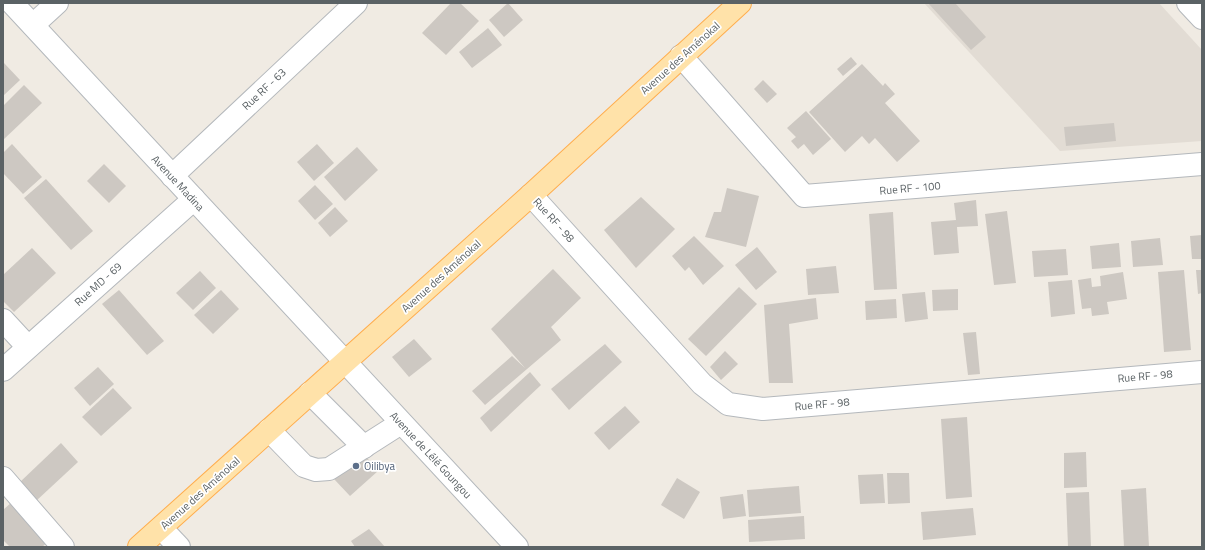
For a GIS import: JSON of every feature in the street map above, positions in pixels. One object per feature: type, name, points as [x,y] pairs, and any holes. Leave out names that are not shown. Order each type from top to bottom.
[{"type":"main road","name":"Avenue des Aménokal","points":[[139,547],[531,195],[740,3]]},
{"type":"street","name":"Avenue Madina","points":[[12,3],[345,362]]},
{"type":"street","points":[[33,26],[57,3]]},
{"type":"street","name":"Rue RF - 63","points":[[172,176],[356,3]]},
{"type":"street","points":[[1188,3],[1202,18]]},
{"type":"street","name":"Rue RF - 100","points":[[681,56],[804,196],[1202,164]]},
{"type":"street","name":"Rue RF - 98","points":[[531,195],[702,384],[728,404],[763,409],[1202,372]]},
{"type":"street","name":"Rue MD - 69","points":[[3,370],[194,199]]},
{"type":"street","points":[[3,320],[28,347]]},
{"type":"street","name":"Avenue de Lélé Goungou","points":[[345,362],[517,547]]},
{"type":"street","points":[[310,393],[364,447]]},
{"type":"street","points":[[269,430],[304,466],[316,470],[330,469],[401,422]]},
{"type":"street","points":[[3,478],[63,547]]},
{"type":"street","points":[[161,528],[179,547]]},
{"type":"shaded area","points":[[924,3],[1159,3],[1202,50],[1202,141],[1060,151]]},
{"type":"building","points":[[451,3],[460,3],[479,21],[446,55],[422,33]]},
{"type":"building","points":[[508,3],[523,20],[504,37],[489,20]]},
{"type":"building","points":[[928,3],[955,3],[986,37],[971,50]]},
{"type":"building","points":[[488,28],[502,45],[472,68],[459,52]]},
{"type":"building","points":[[851,57],[857,64],[843,76],[837,69]]},
{"type":"building","points":[[4,63],[20,80],[3,96],[3,64]]},
{"type":"building","points":[[862,64],[883,86],[885,83],[895,94],[885,103],[920,141],[897,162],[875,138],[869,144],[862,136],[845,152],[809,112]]},
{"type":"building","points":[[763,80],[777,94],[767,103],[754,89]]},
{"type":"building","points":[[24,85],[42,103],[3,140],[3,106]]},
{"type":"building","points":[[806,111],[831,139],[813,155],[804,144],[798,149],[791,141],[796,137],[787,128]]},
{"type":"building","points":[[1114,123],[1116,141],[1066,146],[1064,127]]},
{"type":"building","points":[[12,144],[42,177],[23,194],[3,173],[3,153]]},
{"type":"building","points":[[317,144],[334,163],[314,181],[297,162]]},
{"type":"building","points":[[357,147],[378,170],[345,201],[324,177]]},
{"type":"building","points":[[104,164],[126,186],[109,203],[87,181]]},
{"type":"building","points":[[46,179],[93,231],[71,250],[24,198]]},
{"type":"building","points":[[315,185],[333,204],[315,220],[298,201]]},
{"type":"building","points":[[727,188],[759,196],[746,247],[705,237],[714,212],[721,212]]},
{"type":"building","points":[[641,197],[675,229],[636,268],[604,230]]},
{"type":"building","points":[[976,200],[978,226],[957,227],[959,253],[934,255],[931,222],[956,220],[954,203]]},
{"type":"building","points":[[335,207],[348,221],[330,237],[318,223]]},
{"type":"building","points":[[1007,211],[1016,283],[994,285],[985,214]]},
{"type":"building","points":[[893,212],[897,289],[874,290],[869,214]]},
{"type":"building","points":[[1202,235],[1202,259],[1192,259],[1190,236]]},
{"type":"building","points":[[694,236],[724,266],[703,285],[689,267],[685,271],[672,256]]},
{"type":"building","points":[[1160,238],[1163,265],[1133,267],[1131,241]]},
{"type":"building","points":[[1119,243],[1121,267],[1092,269],[1090,246]]},
{"type":"building","points":[[757,247],[777,272],[756,290],[735,265]]},
{"type":"building","points":[[32,248],[56,273],[14,312],[3,301],[3,275]]},
{"type":"building","points":[[1066,249],[1068,275],[1034,277],[1032,251]]},
{"type":"building","points":[[836,266],[839,293],[808,295],[806,269]]},
{"type":"building","points":[[553,269],[581,298],[551,327],[561,340],[485,405],[472,391],[512,356],[525,368],[491,329]]},
{"type":"building","points":[[1184,270],[1191,350],[1164,352],[1158,272]]},
{"type":"building","points":[[1196,270],[1202,270],[1202,293],[1198,294]]},
{"type":"building","points":[[200,271],[216,288],[193,310],[176,293]]},
{"type":"building","points":[[1123,272],[1127,299],[1107,302],[1109,314],[1092,316],[1091,308],[1082,309],[1078,280],[1091,278],[1092,287],[1101,286],[1100,276]]},
{"type":"building","points":[[1072,280],[1075,314],[1051,317],[1048,282]]},
{"type":"building","points":[[739,287],[757,304],[706,356],[688,339]]},
{"type":"building","points":[[958,289],[958,310],[933,311],[932,290]]},
{"type":"building","points":[[119,290],[164,341],[147,355],[102,304]]},
{"type":"building","points":[[221,290],[239,309],[213,334],[194,315]]},
{"type":"building","points":[[925,292],[928,319],[905,322],[902,294]]},
{"type":"building","points":[[816,298],[818,319],[789,324],[793,383],[769,383],[764,305]]},
{"type":"building","points":[[896,299],[897,318],[866,320],[865,301]]},
{"type":"building","points":[[976,332],[980,374],[968,375],[963,333]]},
{"type":"building","points":[[414,339],[432,359],[409,377],[392,357]]},
{"type":"building","points":[[605,344],[622,362],[569,410],[551,389]]},
{"type":"building","points":[[725,351],[738,364],[721,380],[710,367]]},
{"type":"building","points":[[98,367],[114,384],[90,406],[74,388]]},
{"type":"building","points":[[530,372],[541,385],[491,432],[480,418]]},
{"type":"building","points":[[113,388],[132,408],[101,436],[82,417]]},
{"type":"building","points":[[625,406],[640,422],[609,450],[594,433]]},
{"type":"building","points":[[967,417],[972,497],[946,499],[941,419]]},
{"type":"building","points":[[61,443],[78,462],[36,501],[19,483]]},
{"type":"building","points":[[1086,452],[1087,487],[1064,488],[1064,453]]},
{"type":"building","points":[[363,453],[378,471],[350,496],[334,479]]},
{"type":"building","points":[[887,473],[909,473],[910,503],[888,504]]},
{"type":"building","points":[[883,474],[885,503],[860,504],[858,475]]},
{"type":"building","points":[[677,478],[700,492],[684,519],[661,505]]},
{"type":"building","points":[[799,486],[801,513],[749,517],[747,490]]},
{"type":"building","points":[[1146,488],[1149,547],[1124,547],[1121,490]]},
{"type":"building","points":[[1089,492],[1091,547],[1068,547],[1066,493]]},
{"type":"building","points":[[743,494],[746,516],[723,519],[720,497]]},
{"type":"building","points":[[12,502],[49,541],[42,547],[10,547],[3,540],[3,510]]},
{"type":"building","points":[[973,508],[976,535],[923,540],[921,512]]},
{"type":"building","points":[[804,516],[805,539],[749,542],[748,520]]},
{"type":"building","points":[[369,529],[385,547],[355,547],[351,541]]},
{"type":"place","name":"Oilibya","points":[[356,466]]}]
